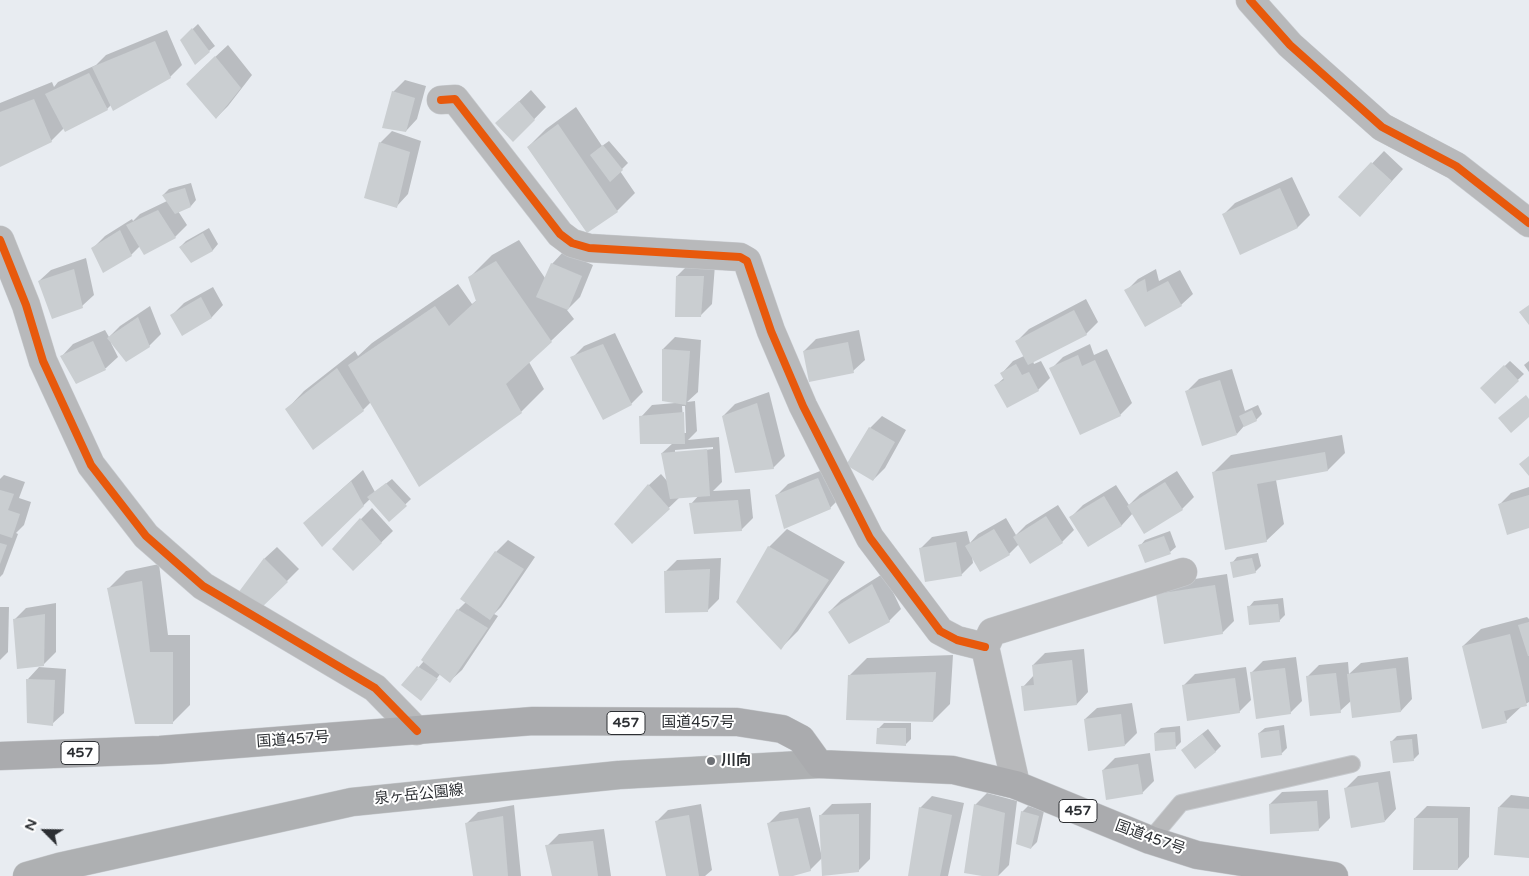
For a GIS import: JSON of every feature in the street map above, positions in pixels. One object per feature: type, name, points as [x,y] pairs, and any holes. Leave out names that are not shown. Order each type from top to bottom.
[{"type":"highway","name":"国道457号","points":[[0,756],[160,750],[533,721],[736,722],[782,729],[801,739],[819,764],[953,770],[1016,785],[1150,840],[1197,855],[1334,876]]},
{"type":"main road","name":"泉ヶ岳公園線","points":[[27,876],[59,867],[352,802],[619,775],[819,764]]},
{"type":"street","points":[[1250,0],[1290,45],[1382,127],[1456,166],[1529,222]]},
{"type":"street","points":[[441,100],[455,99],[560,234],[572,243],[589,248],[740,257],[747,261],[771,330],[803,406],[870,538],[940,631],[958,640],[985,647]]},
{"type":"street","points":[[0,240],[26,305],[43,361],[91,465],[146,536],[203,586],[375,688],[417,731]]},
{"type":"street","points":[[1016,785],[985,647],[992,632],[1183,572]]},
{"type":"lane","points":[[1150,840],[1181,803],[1352,764]]},
{"type":"building","points":[[192,28],[210,52],[195,65],[180,40]]},
{"type":"building","points":[[155,41],[171,78],[113,111],[92,67]]},
{"type":"building","points":[[215,56],[241,88],[216,119],[186,84]]},
{"type":"building","points":[[89,73],[108,110],[65,132],[45,94]]},
{"type":"building","points":[[392,91],[415,98],[406,132],[382,128]]},
{"type":"building","points":[[34,99],[52,142],[0,167],[0,112]]},
{"type":"building","points":[[519,101],[535,120],[513,142],[495,123]]},
{"type":"building","points":[[558,124],[618,212],[587,233],[527,147]]},
{"type":"building","points":[[379,142],[410,152],[397,208],[364,198]]},
{"type":"building","points":[[603,145],[623,170],[610,182],[590,155]]},
{"type":"building","points":[[1371,162],[1392,181],[1360,217],[1338,197]]},
{"type":"building","points":[[185,188],[191,207],[175,214],[162,195]]},
{"type":"building","points":[[1280,188],[1298,228],[1240,255],[1222,214]]},
{"type":"building","points":[[158,210],[176,238],[144,255],[126,225]]},
{"type":"building","points":[[120,230],[132,256],[103,273],[91,248]]},
{"type":"building","points":[[203,233],[213,251],[191,263],[179,247]]},
{"type":"building","points":[[496,261],[552,342],[506,384],[522,413],[419,487],[348,365],[435,306],[449,326],[476,301],[468,277]]},
{"type":"building","points":[[551,263],[582,276],[568,310],[536,297]]},
{"type":"building","points":[[74,269],[83,308],[52,319],[38,281]]},
{"type":"building","points":[[676,276],[704,276],[701,317],[675,317]]},
{"type":"building","points":[[1145,279],[1147,292],[1168,281],[1182,306],[1145,327],[1124,290]]},
{"type":"building","points":[[201,297],[212,318],[182,336],[170,315]]},
{"type":"building","points":[[1529,305],[1529,325],[1519,312]]},
{"type":"building","points":[[1074,310],[1087,335],[1028,365],[1015,341]]},
{"type":"building","points":[[138,317],[150,347],[126,362],[107,338]]},
{"type":"building","points":[[93,341],[106,370],[76,384],[60,356]]},
{"type":"building","points":[[848,342],[854,373],[809,382],[803,351]]},
{"type":"building","points":[[603,344],[632,405],[603,420],[570,357]]},
{"type":"building","points":[[662,349],[690,351],[686,405],[662,401]]},
{"type":"building","points":[[1078,355],[1082,366],[1095,360],[1121,416],[1080,435],[1049,368]]},
{"type":"building","points":[[1016,364],[1022,375],[1029,372],[1039,391],[1007,408],[994,385],[1004,380],[1000,373]]},
{"type":"building","points":[[1504,365],[1519,381],[1495,404],[1480,388]]},
{"type":"building","points":[[337,368],[364,411],[313,450],[285,409]]},
{"type":"building","points":[[1220,380],[1237,435],[1202,446],[1185,391]]},
{"type":"building","points":[[1526,395],[1529,399],[1529,417],[1511,433],[1498,418]]},
{"type":"building","points":[[757,403],[774,469],[735,473],[722,416]]},
{"type":"building","points":[[1252,410],[1257,421],[1244,427],[1239,416]]},
{"type":"building","points":[[684,412],[685,444],[640,444],[639,416]]},
{"type":"building","points":[[869,427],[895,442],[873,481],[846,465]]},
{"type":"building","points":[[707,449],[710,496],[670,499],[661,453]]},
{"type":"building","points":[[1325,452],[1328,471],[1257,484],[1267,542],[1225,550],[1212,472]]},
{"type":"building","points":[[1529,456],[1529,476],[1519,464]]},
{"type":"building","points":[[818,478],[831,509],[784,529],[775,495]]},
{"type":"building","points":[[351,481],[364,506],[322,547],[303,523]]},
{"type":"building","points":[[1165,482],[1183,510],[1144,534],[1127,506]]},
{"type":"building","points":[[386,483],[407,506],[389,522],[367,497]]},
{"type":"building","points":[[648,484],[670,509],[632,544],[614,524]]},
{"type":"building","points":[[0,490],[14,494],[8,510],[20,514],[12,538],[0,534]]},
{"type":"building","points":[[1529,495],[1529,528],[1507,535],[1498,504]]},
{"type":"building","points":[[1104,496],[1122,526],[1088,547],[1069,517]]},
{"type":"building","points":[[738,500],[742,531],[694,534],[689,503]]},
{"type":"building","points":[[1046,516],[1063,543],[1030,564],[1013,537]]},
{"type":"building","points":[[360,518],[382,543],[353,571],[332,549]]},
{"type":"building","points":[[994,529],[1010,555],[980,572],[965,546]]},
{"type":"building","points":[[1164,536],[1171,554],[1145,563],[1138,545]]},
{"type":"building","points":[[956,542],[962,576],[925,582],[919,548]]},
{"type":"building","points":[[0,543],[7,545],[0,564]]},
{"type":"building","points":[[768,546],[829,580],[781,650],[736,602]]},
{"type":"building","points":[[495,551],[524,569],[490,620],[460,599]]},
{"type":"building","points":[[264,558],[288,582],[258,611],[238,593]]},
{"type":"building","points":[[1252,558],[1256,573],[1233,578],[1230,562]]},
{"type":"building","points":[[710,569],[708,612],[665,613],[664,571]]},
{"type":"building","points":[[142,581],[150,652],[173,652],[173,724],[135,724],[107,588]]},
{"type":"building","points":[[872,584],[890,622],[849,644],[828,612]]},
{"type":"building","points":[[1215,585],[1223,634],[1164,644],[1156,594]]},
{"type":"building","points":[[1278,604],[1280,622],[1249,625],[1247,606]]},
{"type":"building","points":[[457,609],[488,628],[450,683],[421,660]]},
{"type":"building","points":[[45,614],[44,666],[17,669],[13,619]]},
{"type":"building","points":[[1529,622],[1529,656],[1528,656],[1518,625]]},
{"type":"building","points":[[1510,634],[1527,706],[1504,711],[1507,723],[1482,729],[1462,646]]},
{"type":"building","points":[[1072,660],[1077,705],[1024,711],[1021,686],[1034,685],[1032,665]]},
{"type":"building","points":[[417,666],[438,679],[421,701],[401,685]]},
{"type":"building","points":[[1285,668],[1291,714],[1256,719],[1250,672]]},
{"type":"building","points":[[1396,668],[1401,712],[1352,718],[1347,674]]},
{"type":"building","points":[[936,672],[933,722],[846,720],[848,675]]},
{"type":"building","points":[[1336,673],[1341,713],[1310,716],[1306,676]]},
{"type":"building","points":[[1235,678],[1240,713],[1187,721],[1182,685]]},
{"type":"building","points":[[26,679],[55,680],[53,726],[27,723]]},
{"type":"building","points":[[1121,714],[1125,746],[1088,751],[1084,719]]},
{"type":"building","points":[[877,728],[906,728],[906,746],[876,744]]},
{"type":"building","points":[[1279,730],[1282,755],[1261,758],[1258,733]]},
{"type":"building","points":[[1175,732],[1176,749],[1155,751],[1154,733]]},
{"type":"building","points":[[1202,734],[1216,752],[1195,769],[1181,750]]},
{"type":"building","points":[[1412,739],[1414,761],[1393,763],[1390,741]]},
{"type":"building","points":[[1138,764],[1143,794],[1106,800],[1102,770]]},
{"type":"building","points":[[1378,782],[1385,822],[1351,828],[1344,788]]},
{"type":"building","points":[[1317,801],[1319,831],[1270,834],[1269,804]]},
{"type":"building","points":[[974,804],[1005,813],[998,876],[964,873]]},
{"type":"building","points":[[919,807],[952,815],[940,876],[908,876]]},
{"type":"building","points":[[1498,807],[1529,809],[1529,858],[1494,855]]},
{"type":"building","points":[[1021,811],[1039,816],[1031,849],[1016,844]]},
{"type":"building","points":[[859,814],[859,872],[822,876],[819,815]]},
{"type":"building","points":[[689,815],[699,876],[666,876],[655,821]]},
{"type":"building","points":[[503,816],[508,876],[473,876],[465,823]]},
{"type":"building","points":[[798,818],[811,871],[793,876],[779,876],[767,823]]},
{"type":"building","points":[[1414,818],[1458,818],[1458,870],[1413,870]]},
{"type":"building","points":[[593,841],[598,876],[552,876],[545,845]]},
{"type":"cycle path","points":[[1250,0],[1290,45],[1382,127],[1456,166],[1529,223]]},
{"type":"cycle path","points":[[441,100],[455,99],[560,234],[572,243],[589,248],[740,257],[747,261],[771,331],[803,406],[870,538],[940,631],[957,640],[985,647]]},
{"type":"cycle path","points":[[0,240],[26,305],[43,361],[91,465],[146,536],[203,586],[375,688],[417,731]]},
{"type":"place","name":"川向","points":[[711,761]]}]
